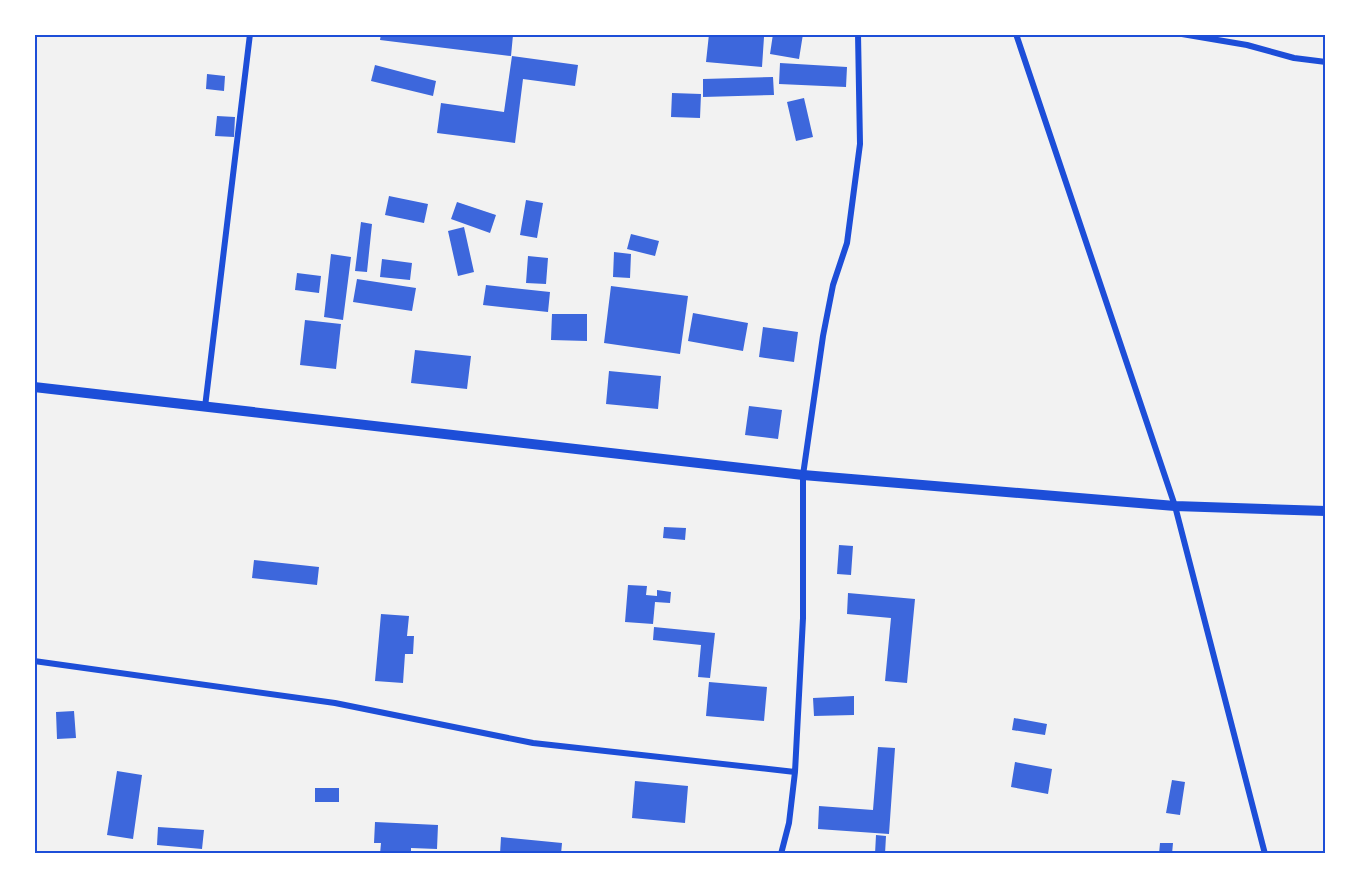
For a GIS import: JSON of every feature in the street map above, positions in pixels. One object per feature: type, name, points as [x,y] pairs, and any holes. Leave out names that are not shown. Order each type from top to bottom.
[{"type":"street","points":[[205,407],[250,34]]},
{"type":"street","points":[[781,854],[789,823],[795,772],[803,618],[802,475],[825,326],[833,285],[847,243],[860,144],[858,34]]},
{"type":"street","points":[[1016,34],[1175,506],[1265,854]]},
{"type":"street","points":[[1182,34],[1247,45],[1294,58],[1326,62]]},
{"type":"street","points":[[34,387],[802,475],[1175,506],[1326,511]]},
{"type":"street","points":[[34,661],[335,703],[533,743],[795,772]]},
{"type":"building","points":[[381,34],[513,35],[511,56],[380,40]]},
{"type":"building","points":[[709,34],[764,37],[762,67],[706,62]]},
{"type":"building","points":[[773,34],[803,34],[799,59],[770,54]]},
{"type":"building","points":[[512,56],[578,65],[575,86],[523,79],[515,143],[437,133],[441,103],[504,112]]},
{"type":"building","points":[[780,63],[847,67],[846,87],[779,84]]},
{"type":"building","points":[[375,65],[436,81],[433,96],[371,81]]},
{"type":"building","points":[[207,74],[225,76],[224,91],[206,89]]},
{"type":"building","points":[[773,77],[774,95],[703,97],[703,79]]},
{"type":"building","points":[[672,93],[701,94],[700,118],[671,117]]},
{"type":"building","points":[[804,98],[813,137],[796,141],[787,102]]},
{"type":"building","points":[[217,116],[235,117],[234,137],[215,136]]},
{"type":"building","points":[[389,196],[428,204],[424,223],[385,215]]},
{"type":"building","points":[[526,200],[543,203],[537,238],[520,235]]},
{"type":"building","points":[[457,202],[496,215],[490,233],[451,219]]},
{"type":"building","points":[[361,222],[372,224],[367,272],[355,271]]},
{"type":"building","points":[[464,227],[474,272],[458,276],[448,231]]},
{"type":"building","points":[[631,234],[659,241],[655,256],[627,249]]},
{"type":"building","points":[[614,252],[631,254],[630,278],[613,277]]},
{"type":"building","points":[[331,254],[351,257],[343,320],[324,317]]},
{"type":"building","points":[[528,256],[548,258],[546,284],[526,283]]},
{"type":"building","points":[[382,259],[412,263],[410,280],[380,277]]},
{"type":"building","points":[[297,273],[321,276],[319,293],[295,290]]},
{"type":"building","points":[[357,279],[416,288],[412,311],[353,302]]},
{"type":"building","points":[[486,285],[550,292],[548,312],[483,305]]},
{"type":"building","points":[[611,286],[688,296],[680,354],[604,343]]},
{"type":"building","points":[[693,313],[748,323],[743,351],[688,341]]},
{"type":"building","points":[[552,314],[587,314],[587,341],[551,340]]},
{"type":"building","points":[[305,320],[341,324],[336,369],[300,365]]},
{"type":"building","points":[[763,327],[798,332],[794,362],[759,357]]},
{"type":"building","points":[[415,350],[471,356],[467,389],[411,383]]},
{"type":"building","points":[[609,371],[661,376],[658,409],[606,404]]},
{"type":"building","points":[[749,406],[782,410],[778,439],[745,435]]},
{"type":"building","points":[[664,527],[686,528],[685,540],[663,538]]},
{"type":"building","points":[[839,545],[853,546],[851,575],[837,574]]},
{"type":"building","points":[[254,560],[319,567],[317,585],[252,578]]},
{"type":"building","points":[[628,585],[647,586],[646,595],[657,596],[657,590],[671,592],[670,603],[655,602],[653,624],[625,622]]},
{"type":"building","points":[[848,593],[915,599],[907,683],[885,681],[891,618],[847,614]]},
{"type":"building","points":[[381,614],[409,616],[407,636],[414,636],[413,654],[405,654],[403,683],[375,681]]},
{"type":"building","points":[[654,627],[715,633],[710,678],[698,677],[701,645],[653,640]]},
{"type":"building","points":[[709,682],[767,687],[764,721],[706,716]]},
{"type":"building","points":[[854,696],[854,715],[814,716],[813,698]]},
{"type":"building","points":[[74,711],[76,738],[57,739],[56,712]]},
{"type":"building","points":[[1014,718],[1047,724],[1045,735],[1012,730]]},
{"type":"building","points":[[878,747],[895,748],[889,834],[818,829],[819,806],[873,810]]},
{"type":"building","points":[[1015,762],[1052,769],[1048,794],[1011,787]]},
{"type":"building","points":[[117,771],[142,775],[133,839],[107,835]]},
{"type":"building","points":[[1172,780],[1185,782],[1180,815],[1166,813]]},
{"type":"building","points":[[635,781],[688,786],[685,823],[632,818]]},
{"type":"building","points":[[315,788],[339,788],[339,802],[315,802]]},
{"type":"building","points":[[375,822],[438,825],[437,849],[411,848],[411,854],[380,854],[381,843],[374,843]]},
{"type":"building","points":[[158,827],[204,830],[202,849],[157,845]]},
{"type":"building","points":[[876,835],[886,836],[885,854],[875,854]]},
{"type":"building","points":[[501,837],[562,843],[561,854],[500,854]]},
{"type":"building","points":[[1160,843],[1173,843],[1172,854],[1159,854]]}]
